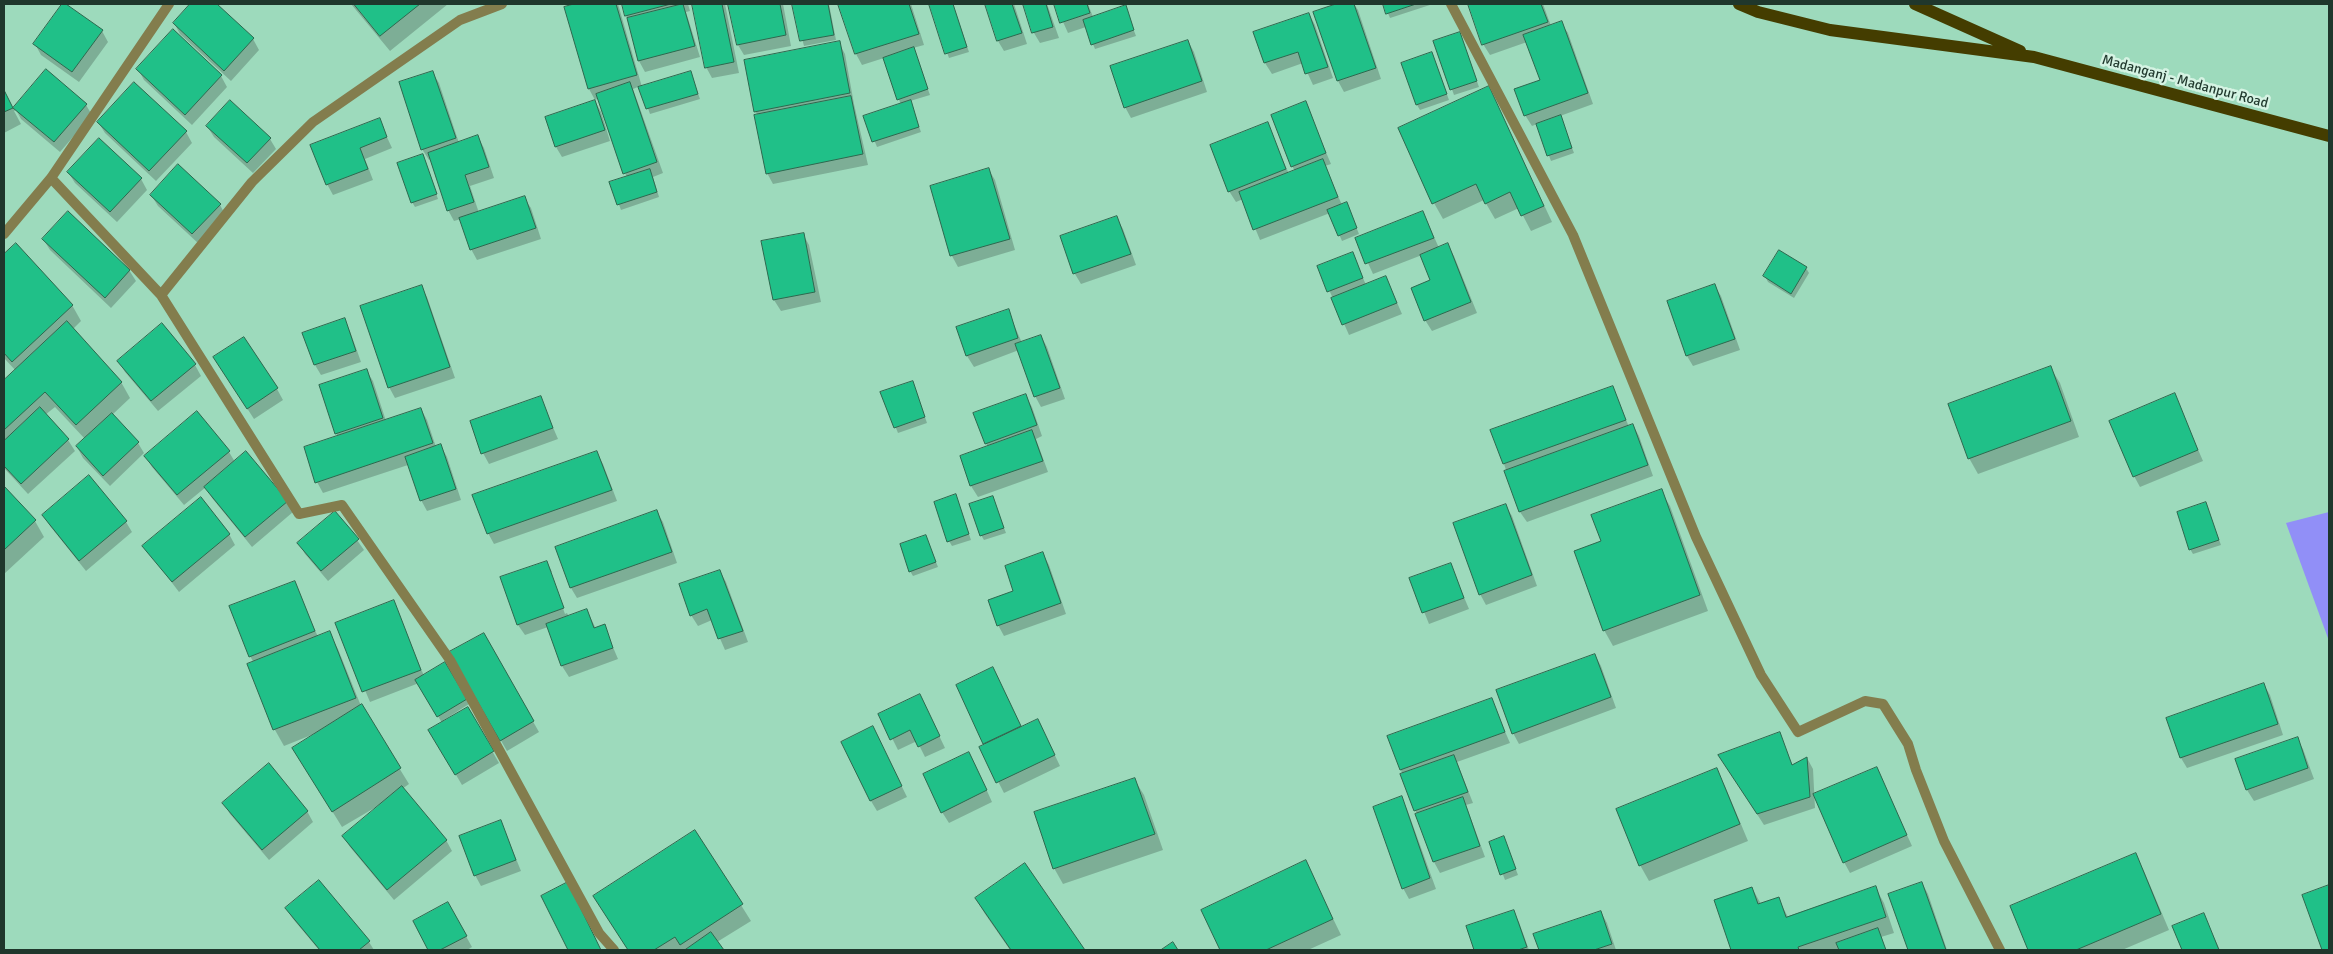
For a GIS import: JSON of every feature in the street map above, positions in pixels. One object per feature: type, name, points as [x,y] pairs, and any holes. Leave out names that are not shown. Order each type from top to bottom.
[{"type":"main road","name":"Madanganj - Madanpur Road","points":[[1739,4],[1758,12],[1830,30],[2034,57],[2329,136]]},
{"type":"main road","name":"Madanganj - Madanpur Road","points":[[1915,4],[2034,57]]},
{"type":"street","points":[[4,234],[51,178],[169,4]]},
{"type":"street","points":[[161,295],[252,182],[312,122],[460,20],[502,4]]},
{"type":"street","points":[[1451,4],[1573,235],[1696,537],[1761,675],[1798,732],[1865,701],[1883,704],[1908,744],[1916,770],[1944,841],[2000,950]]},
{"type":"street","points":[[51,178],[161,295],[299,514],[342,505],[450,660],[599,933],[614,950]]},
{"type":"shaded area","points":[[2329,512],[2329,641],[2286,523]]},
{"type":"building","points":[[62,4],[66,4],[103,30],[72,72],[33,44]]},
{"type":"building","points":[[190,4],[217,4],[254,38],[224,71],[173,23]]},
{"type":"building","points":[[354,4],[420,4],[380,36]]},
{"type":"building","points":[[574,4],[616,4],[637,75],[588,89],[564,7]]},
{"type":"building","points":[[622,4],[671,4],[625,16]]},
{"type":"building","points":[[683,4],[695,46],[638,61],[627,18]]},
{"type":"building","points":[[692,4],[722,4],[734,62],[705,68]]},
{"type":"building","points":[[728,4],[780,4],[786,35],[737,45]]},
{"type":"building","points":[[792,4],[828,4],[834,35],[800,41]]},
{"type":"building","points":[[838,4],[909,4],[919,34],[855,54]]},
{"type":"building","points":[[929,4],[953,4],[967,47],[945,54]]},
{"type":"building","points":[[985,4],[1012,4],[1022,33],[997,41]]},
{"type":"building","points":[[1023,4],[1046,4],[1053,27],[1032,33]]},
{"type":"building","points":[[1054,4],[1087,4],[1090,13],[1060,23]]},
{"type":"building","points":[[1336,4],[1354,4],[1376,68],[1337,81],[1313,12]]},
{"type":"building","points":[[1383,4],[1416,4],[1386,14]]},
{"type":"building","points":[[1468,4],[1541,4],[1548,22],[1482,45]]},
{"type":"building","points":[[1126,5],[1134,30],[1091,45],[1083,20]]},
{"type":"building","points":[[1309,13],[1328,67],[1305,74],[1298,52],[1264,63],[1253,32]]},
{"type":"building","points":[[1562,21],[1588,93],[1524,116],[1514,89],[1540,80],[1523,35]]},
{"type":"building","points":[[173,29],[222,75],[185,115],[136,69]]},
{"type":"building","points":[[1460,32],[1477,81],[1450,90],[1433,41]]},
{"type":"building","points":[[1188,40],[1202,81],[1124,108],[1110,66]]},
{"type":"building","points":[[840,41],[850,93],[754,112],[744,60]]},
{"type":"building","points":[[914,47],[928,89],[897,100],[883,58]]},
{"type":"building","points":[[1432,52],[1447,94],[1416,105],[1401,63]]},
{"type":"building","points":[[46,69],[87,104],[54,142],[13,108]]},
{"type":"building","points":[[433,71],[456,138],[421,150],[399,82]]},
{"type":"building","points":[[691,71],[698,94],[646,109],[638,87]]},
{"type":"building","points":[[134,82],[187,131],[149,171],[97,122]]},
{"type":"building","points":[[630,82],[657,162],[623,174],[596,94]]},
{"type":"building","points":[[1489,86],[1544,206],[1521,216],[1510,192],[1485,204],[1476,184],[1432,204],[1398,128]]},
{"type":"building","points":[[4,90],[13,108],[4,112]]},
{"type":"building","points":[[851,96],[863,154],[766,174],[754,115]]},
{"type":"building","points":[[230,100],[271,138],[247,163],[206,126]]},
{"type":"building","points":[[595,100],[605,130],[555,147],[545,117]]},
{"type":"building","points":[[911,100],[919,127],[872,142],[863,116]]},
{"type":"building","points":[[1306,101],[1326,153],[1291,167],[1271,115]]},
{"type":"building","points":[[1561,115],[1572,148],[1547,156],[1536,124]]},
{"type":"building","points":[[380,118],[387,137],[360,148],[368,169],[326,185],[310,145]]},
{"type":"building","points":[[1268,122],[1286,169],[1228,192],[1210,145]]},
{"type":"building","points":[[478,135],[489,167],[465,175],[474,202],[447,211],[428,153]]},
{"type":"building","points":[[99,138],[142,178],[110,212],[67,172]]},
{"type":"building","points":[[423,154],[437,194],[411,203],[397,163]]},
{"type":"building","points":[[1323,159],[1338,197],[1253,230],[1239,192]]},
{"type":"building","points":[[178,164],[221,204],[192,234],[150,195]]},
{"type":"building","points":[[989,168],[1010,239],[950,256],[930,186]]},
{"type":"building","points":[[650,169],[657,192],[617,205],[609,182]]},
{"type":"building","points":[[525,196],[536,228],[470,250],[459,218]]},
{"type":"building","points":[[1347,202],[1357,228],[1338,236],[1327,210]]},
{"type":"building","points":[[68,211],[130,270],[105,298],[42,239]]},
{"type":"building","points":[[1423,211],[1434,238],[1365,264],[1355,238]]},
{"type":"building","points":[[1117,216],[1131,254],[1073,274],[1060,236]]},
{"type":"building","points":[[804,233],[815,292],[773,300],[761,241]]},
{"type":"building","points":[[16,243],[73,305],[12,362],[4,353],[4,254]]},
{"type":"building","points":[[1448,243],[1471,302],[1424,321],[1411,288],[1430,280],[1420,255]]},
{"type":"building","points":[[1779,250],[1807,267],[1791,294],[1763,276]]},
{"type":"building","points":[[1353,252],[1363,278],[1327,292],[1317,266]]},
{"type":"building","points":[[1386,276],[1397,303],[1342,325],[1331,298]]},
{"type":"building","points":[[1715,284],[1735,339],[1686,356],[1667,301]]},
{"type":"building","points":[[422,285],[450,367],[388,388],[360,306]]},
{"type":"building","points":[[1009,309],[1018,338],[966,356],[956,327]]},
{"type":"building","points":[[345,318],[356,351],[314,365],[302,333]]},
{"type":"building","points":[[67,321],[122,382],[76,425],[45,392],[4,430],[4,380]]},
{"type":"building","points":[[162,323],[196,364],[151,401],[117,361]]},
{"type":"building","points":[[1041,335],[1060,388],[1034,397],[1015,344]]},
{"type":"building","points":[[244,337],[278,388],[247,409],[213,357]]},
{"type":"building","points":[[2051,366],[2071,421],[1968,459],[1948,404]]},
{"type":"building","points":[[367,369],[383,418],[335,434],[319,385]]},
{"type":"building","points":[[913,381],[925,417],[894,428],[880,392]]},
{"type":"building","points":[[1613,386],[1626,420],[1503,464],[1490,430]]},
{"type":"building","points":[[2175,393],[2198,450],[2133,477],[2109,421]]},
{"type":"building","points":[[1026,394],[1037,425],[985,444],[973,413]]},
{"type":"building","points":[[541,396],[553,428],[481,454],[470,421]]},
{"type":"building","points":[[40,407],[69,439],[21,484],[4,466],[4,441]]},
{"type":"building","points":[[421,408],[433,443],[315,483],[304,447]]},
{"type":"building","points":[[197,411],[230,451],[177,495],[144,456]]},
{"type":"building","points":[[112,413],[139,442],[103,476],[76,446]]},
{"type":"building","points":[[1633,424],[1648,465],[1519,512],[1504,471]]},
{"type":"building","points":[[1032,430],[1043,461],[970,486],[960,456]]},
{"type":"building","points":[[441,444],[456,489],[420,501],[405,457]]},
{"type":"building","points":[[246,451],[288,501],[245,537],[204,487]]},
{"type":"building","points":[[597,451],[612,490],[487,534],[472,495]]},
{"type":"building","points":[[89,475],[127,521],[79,561],[42,515]]},
{"type":"building","points":[[4,486],[36,520],[4,550]]},
{"type":"building","points":[[1662,489],[1700,595],[1603,631],[1574,551],[1601,541],[1591,515]]},
{"type":"building","points":[[956,494],[969,534],[947,542],[934,502]]},
{"type":"building","points":[[993,496],[1004,528],[980,536],[969,504]]},
{"type":"building","points":[[201,497],[230,534],[172,582],[142,546]]},
{"type":"building","points":[[2206,502],[2219,540],[2189,550],[2177,512]]},
{"type":"building","points":[[1506,504],[1532,575],[1479,595],[1453,523]]},
{"type":"building","points":[[657,510],[672,552],[570,588],[555,547]]},
{"type":"building","points":[[335,511],[359,539],[321,571],[297,543]]},
{"type":"building","points":[[926,535],[936,562],[909,572],[900,544]]},
{"type":"building","points":[[1043,552],[1061,603],[997,626],[988,600],[1013,591],[1005,566]]},
{"type":"building","points":[[547,561],[564,608],[517,625],[500,577]]},
{"type":"building","points":[[1451,563],[1464,598],[1422,613],[1409,578]]},
{"type":"building","points":[[720,570],[743,631],[718,639],[707,609],[690,616],[679,584]]},
{"type":"building","points":[[295,581],[315,631],[249,657],[229,606]]},
{"type":"building","points":[[394,600],[421,670],[362,692],[335,623]]},
{"type":"building","points":[[587,609],[594,628],[605,624],[613,648],[561,666],[546,624]]},
{"type":"building","points":[[330,631],[356,698],[273,730],[247,664]]},
{"type":"building","points":[[484,633],[534,721],[500,741],[449,652]]},
{"type":"building","points":[[1595,654],[1611,697],[1512,734],[1496,690]]},
{"type":"building","points":[[445,662],[467,699],[437,717],[415,680]]},
{"type":"building","points":[[993,667],[1021,726],[983,744],[956,685]]},
{"type":"building","points":[[2264,683],[2278,724],[2180,758],[2166,718]]},
{"type":"building","points":[[920,694],[940,736],[918,747],[910,730],[890,740],[878,714]]},
{"type":"building","points":[[1492,698],[1505,732],[1400,770],[1387,736]]},
{"type":"building","points":[[362,704],[401,768],[332,812],[292,748]]},
{"type":"building","points":[[468,707],[494,751],[455,775],[428,730]]},
{"type":"building","points":[[1038,719],[1055,755],[996,783],[979,747]]},
{"type":"building","points":[[873,726],[902,786],[870,801],[841,742]]},
{"type":"building","points":[[1780,732],[1792,765],[1807,757],[1810,797],[1757,814],[1718,755]]},
{"type":"building","points":[[2298,737],[2308,768],[2246,790],[2235,759]]},
{"type":"building","points":[[969,752],[987,790],[941,813],[923,774]]},
{"type":"building","points":[[1454,755],[1468,792],[1414,811],[1400,774]]},
{"type":"building","points":[[269,763],[308,811],[262,850],[222,803]]},
{"type":"building","points":[[1877,767],[1907,835],[1843,863],[1813,794]]},
{"type":"building","points":[[1717,768],[1740,824],[1639,866],[1616,809]]},
{"type":"building","points":[[1135,778],[1155,834],[1053,869],[1034,812]]},
{"type":"building","points":[[402,786],[447,840],[387,890],[342,836]]},
{"type":"building","points":[[1402,796],[1430,878],[1402,889],[1373,807]]},
{"type":"building","points":[[1463,797],[1480,846],[1433,862],[1415,814]]},
{"type":"building","points":[[501,820],[516,860],[474,876],[459,836]]},
{"type":"building","points":[[695,830],[743,904],[680,945],[675,937],[654,950],[628,950],[593,896]]},
{"type":"building","points":[[1504,836],[1516,869],[1500,875],[1489,842]]},
{"type":"building","points":[[2136,853],[2161,914],[2076,950],[2028,950],[2010,906]]},
{"type":"building","points":[[1306,860],[1333,919],[1266,950],[1220,950],[1201,910]]},
{"type":"building","points":[[1025,863],[1085,950],[1011,950],[975,898]]},
{"type":"building","points":[[319,880],[370,941],[359,950],[320,950],[285,908]]},
{"type":"building","points":[[568,882],[601,950],[568,950],[541,896]]},
{"type":"building","points":[[1922,882],[1946,950],[1908,950],[1888,894]]},
{"type":"building","points":[[2329,885],[2329,950],[2322,950],[2302,895]]},
{"type":"building","points":[[1876,886],[1886,917],[1798,947],[1799,950],[1731,950],[1714,900],[1752,887],[1758,904],[1779,897],[1786,917]]},
{"type":"building","points":[[448,902],[467,936],[440,950],[428,950],[413,921]]},
{"type":"building","points":[[1514,910],[1527,947],[1518,950],[1474,950],[1466,926]]},
{"type":"building","points":[[1601,911],[1612,944],[1594,950],[1539,950],[1533,934]]},
{"type":"building","points":[[2204,913],[2219,950],[2182,950],[2172,926]]},
{"type":"building","points":[[1878,928],[1886,950],[1839,950],[1836,943]]},
{"type":"building","points":[[711,932],[724,950],[685,950]]},
{"type":"building","points":[[1173,942],[1178,950],[1161,950]]}]
